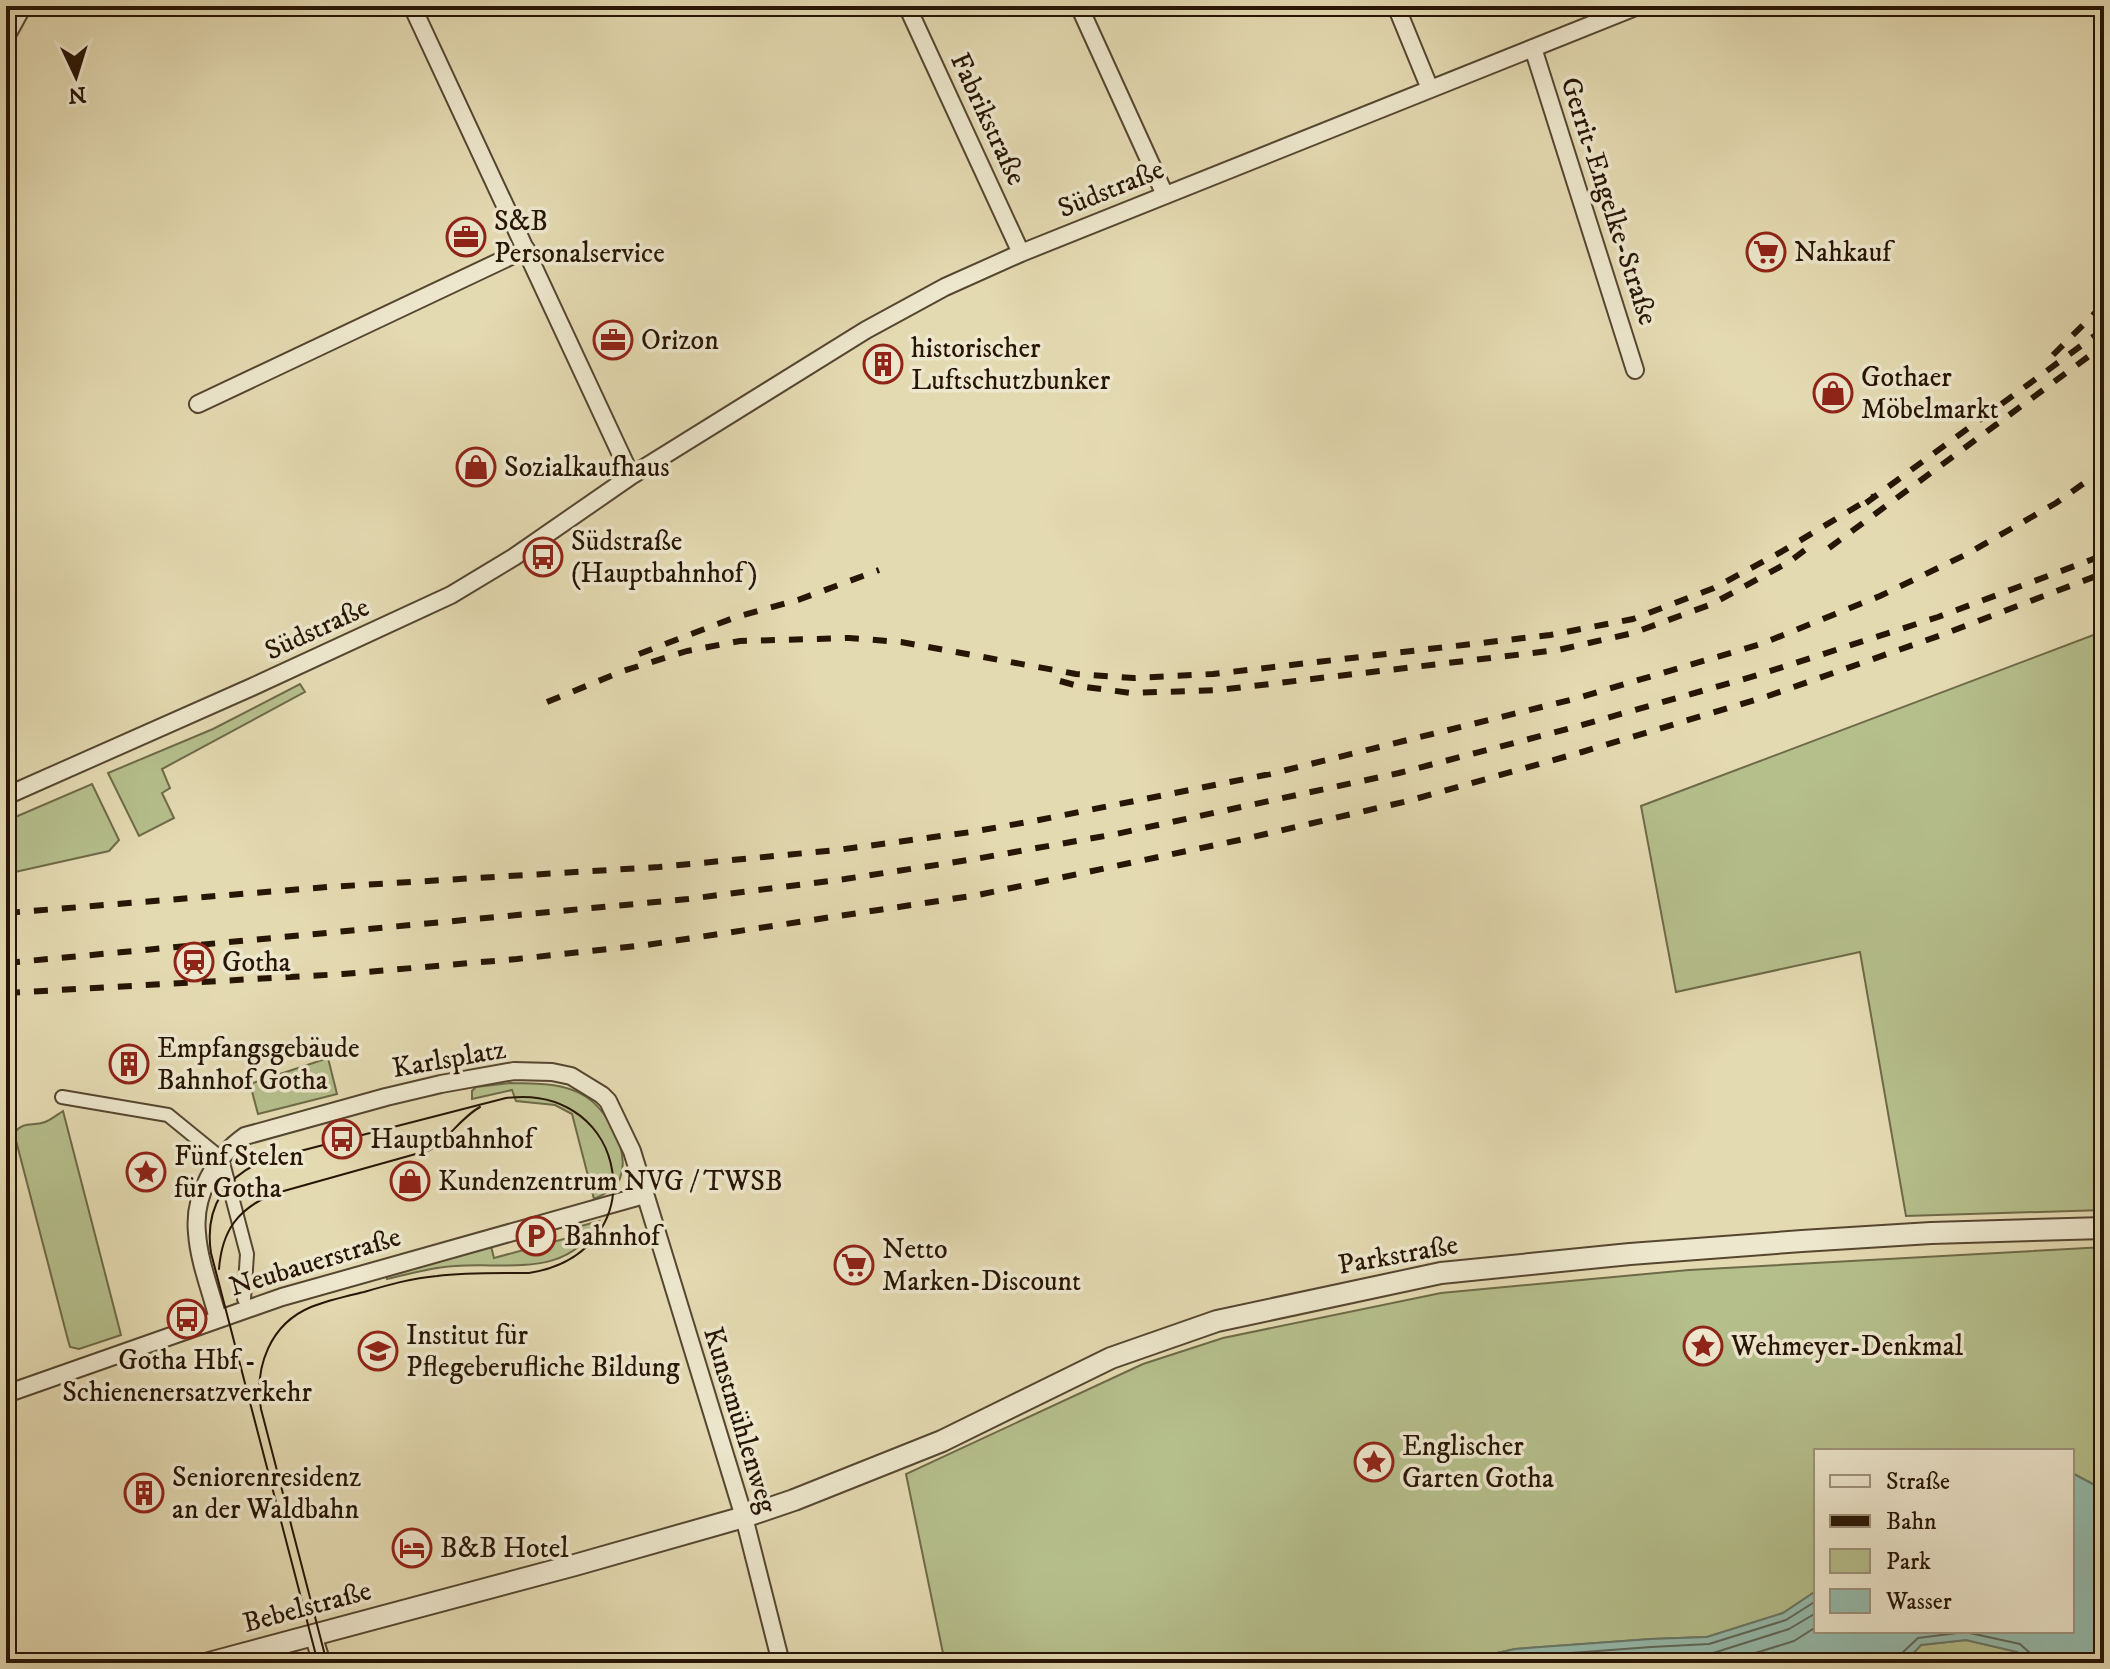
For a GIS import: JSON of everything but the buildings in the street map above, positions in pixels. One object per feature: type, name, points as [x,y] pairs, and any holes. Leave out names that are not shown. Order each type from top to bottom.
[{"type":"street","points":[[6,37],[23,6]]},
{"type":"street","points":[[412,6],[631,476]]},
{"type":"street","name":"Fabrikstraße","points":[[907,6],[1021,253]]},
{"type":"street","points":[[1079,6],[1165,195]]},
{"type":"street","points":[[1396,6],[1430,89]]},
{"type":"street","name":"Südstraße","points":[[6,796],[451,595],[514,557],[631,476],[866,330],[948,286],[1021,253],[1638,6]]},
{"type":"street","name":"Gerrit-Engelke-Straße","points":[[1533,48],[1635,370]]},
{"type":"street","points":[[198,404],[526,249]]},
{"type":"street","name":"Karlsplatz","points":[[218,1319],[200,1251],[196,1217],[207,1181],[232,1146],[245,1136],[441,1084],[514,1071],[552,1072],[571,1076],[608,1101],[632,1151],[644,1195]]},
{"type":"street","points":[[62,1097],[168,1110],[222,1159],[247,1254],[244,1299]]},
{"type":"street","name":"Neubauerstraße","points":[[6,1394],[294,1293],[644,1195]]},
{"type":"street","name":"Kunstmühlenweg","points":[[644,1195],[744,1517],[781,1663]]},
{"type":"street","name":"Parkstraße","points":[[744,1517],[942,1441],[1111,1358],[1217,1321],[1318,1299],[1441,1273],[1630,1254],[1931,1233],[2104,1228]]},
{"type":"street","name":"Bebelstraße","points":[[209,1663],[744,1517]]},
{"type":"street","points":[[313,1635],[322,1663]]},
{"type":"green space","points":[[2104,631],[2104,1210],[1906,1216],[1860,952],[1676,992],[1641,806]]},
{"type":"green space","points":[[300,684],[305,692],[162,769],[170,788],[162,793],[174,818],[139,836],[108,773],[213,729]]},
{"type":"green space","points":[[92,784],[119,840],[109,851],[6,874],[6,821]]},
{"type":"green space","points":[[328,1058],[337,1094],[258,1114],[250,1084]]},
{"type":"green space","points":[[510,1083],[557,1086],[575,1091],[600,1109],[614,1130],[622,1153],[621,1175],[614,1187],[594,1199],[572,1114],[555,1105],[516,1101],[512,1090],[472,1099],[472,1091],[476,1087]]},
{"type":"green space","points":[[63,1111],[121,1335],[79,1349],[70,1347],[14,1133],[22,1126],[45,1122]]},
{"type":"green space","points":[[599,1221],[586,1239],[571,1252],[554,1260],[536,1264],[446,1267],[387,1279],[386,1275],[491,1246],[494,1258],[582,1234],[581,1226]]},
{"type":"green space","name":"Englischer Garten Gotha","points":[[2104,1247],[2104,1490],[2074,1474],[2074,1449],[1814,1449],[1814,1592],[1783,1613],[1707,1637],[1515,1649],[1452,1663],[945,1663],[906,1474],[1143,1364],[1223,1338],[1441,1293],[1689,1270]]},
{"type":"green space","points":[[1966,1640],[2018,1652],[2030,1663],[1904,1663],[1921,1645]]},
{"type":"water","points":[[2074,1474],[2104,1490],[2104,1663],[2030,1663],[2017,1652],[1966,1640],[1921,1645],[1904,1663],[1452,1663],[1515,1649],[1707,1637],[1783,1613],[1814,1592],[1814,1633],[2074,1633]]},
{"type":"tram line","points":[[318,1663],[211,1253],[211,1221],[215,1207],[230,1183],[254,1165],[269,1159],[506,1098],[548,1100],[580,1116],[602,1141],[612,1172],[611,1204],[597,1235],[570,1259],[529,1273],[428,1277],[331,1300],[311,1307],[285,1324],[268,1349],[260,1378],[261,1409],[327,1663]]},
{"type":"tram line","points":[[219,1269],[224,1243],[234,1222],[261,1200],[430,1150],[480,1107]]},
{"type":"railway","points":[[2053,355],[2104,304]]},
{"type":"railway","points":[[1866,503],[2104,329]]},
{"type":"railway","points":[[1829,548],[2104,345]]},
{"type":"railway","points":[[6,913],[328,887],[659,867],[837,850],[971,832],[1270,774],[1574,699],[1761,644],[1880,596],[1967,554],[2056,503],[2104,469]]},
{"type":"railway","points":[[547,702],[623,671],[687,651],[740,641],[849,638],[901,642],[1076,674],[1134,678],[1213,674],[1550,635],[1633,619],[1714,588],[1874,496]]},
{"type":"railway","points":[[1060,681],[1131,693],[1219,690],[1558,650],[1633,633],[1712,604],[1789,562],[1809,547]]},
{"type":"railway","points":[[6,963],[688,899],[845,879],[1116,834],[1399,773],[1575,727],[1758,675],[1938,617],[2104,555]]},
{"type":"railway","points":[[639,654],[736,617],[798,600],[879,570]]},
{"type":"railway","points":[[6,993],[343,974],[517,959],[646,945],[978,895],[1408,801],[1582,752],[1768,696],[2104,573]]},
{"type":"place","name":"S&B Personalservice","points":[[466,237]]},
{"type":"place","name":"Nahkauf","points":[[1766,252]]},
{"type":"place","name":"Orizon","points":[[613,340]]},
{"type":"place","name":"historischer Luftschutzbunker","points":[[883,364]]},
{"type":"place","name":"Gothaer Möbelmarkt","points":[[1833,393]]},
{"type":"place","name":"Sozialkaufhaus","points":[[476,467]]},
{"type":"place","name":"Südstraße (Hauptbahnhof)","points":[[543,557]]},
{"type":"place","name":"Gotha","points":[[194,962]]},
{"type":"place","name":"Empfangsgebäude Bahnhof Gotha","points":[[129,1064]]},
{"type":"place","name":"Hauptbahnhof","points":[[342,1139]]},
{"type":"place","name":"Fünf Stelen für Gotha","points":[[146,1172]]},
{"type":"place","name":"Kundenzentrum NVG / TWSB","points":[[410,1181]]},
{"type":"place","name":"Bahnhof","points":[[536,1236]]},
{"type":"place","name":"Netto Marken-Discount","points":[[854,1265]]},
{"type":"place","name":"Gotha Hbf - Schienenersatzverkehr","points":[[187,1319]]},
{"type":"place","name":"Wehmeyer-Denkmal","points":[[1703,1346]]},
{"type":"place","name":"Institut für Pflegeberufliche Bildung","points":[[378,1351]]},
{"type":"place","name":"Englischer Garten Gotha","points":[[1374,1462]]},
{"type":"place","name":"Seniorenresidenz an der Waldbahn","points":[[144,1493]]},
{"type":"place","name":"B&B Hotel","points":[[412,1548]]}]
